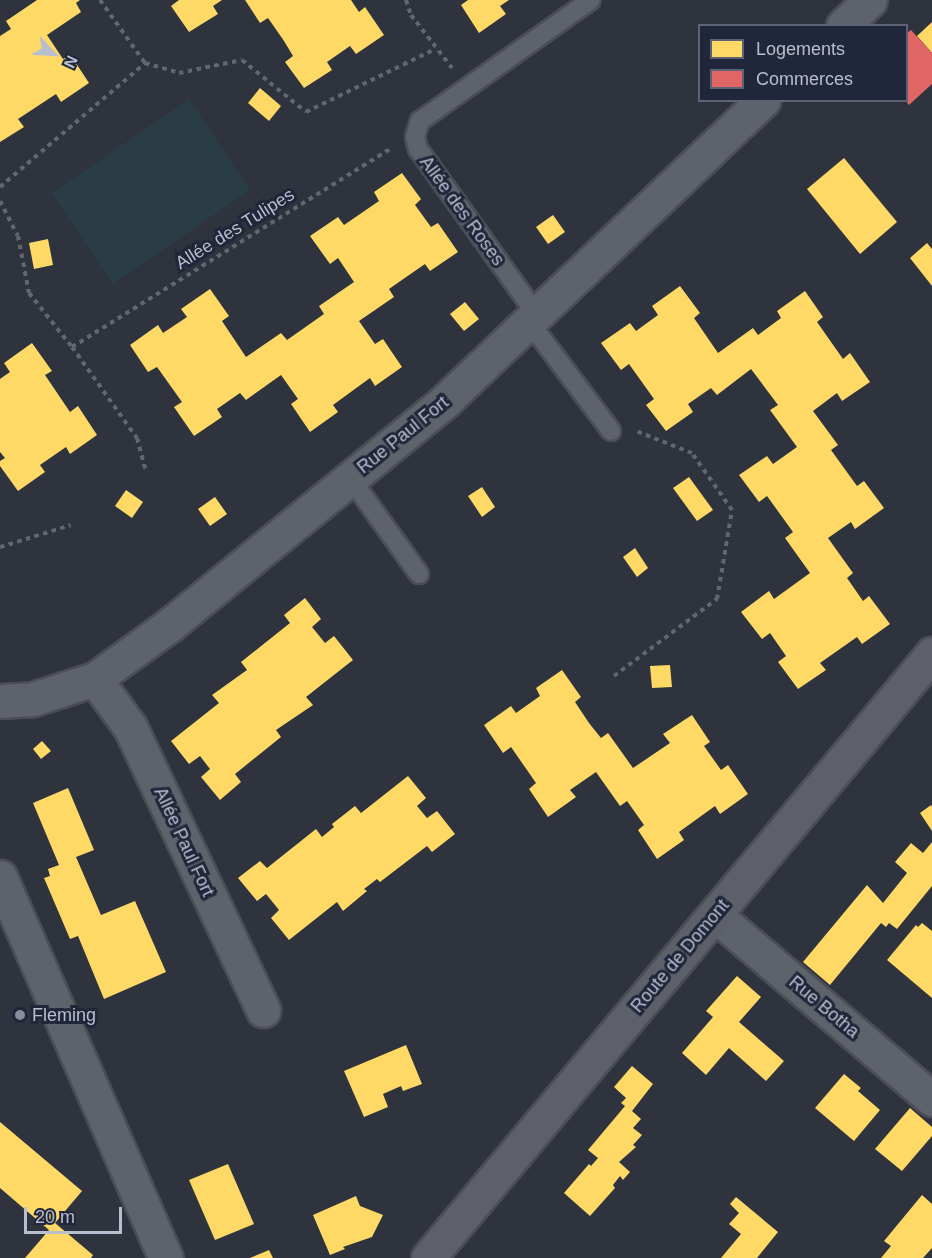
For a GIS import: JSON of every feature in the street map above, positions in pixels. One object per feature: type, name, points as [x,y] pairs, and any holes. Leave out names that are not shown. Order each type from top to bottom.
[{"type":"main road","name":"Route de Domont","points":[[428,1258],[932,654]]},
{"type":"street","points":[[845,24],[870,0]]},
{"type":"street","name":"Rue Paul Fort","points":[[0,700],[33,699],[102,674],[225,581],[445,401],[761,102]]},
{"type":"street","name":"Allée Paul Fort","points":[[102,674],[130,727],[263,1010]]},
{"type":"street","points":[[0,877],[164,1257]]},
{"type":"street","name":"Rue Botha","points":[[715,915],[932,1100]]},
{"type":"lane","name":"Allée des Roses","points":[[591,0],[420,122],[415,137],[418,149],[611,431]]},
{"type":"lane","points":[[351,478],[419,574]]},
{"type":"lane","points":[[102,674],[147,735]]},
{"type":"path","points":[[100,0],[145,63],[179,73],[242,60],[306,112],[435,49]]},
{"type":"path","points":[[406,0],[411,15],[435,49],[468,87]]},
{"type":"path","points":[[0,187],[145,63]]},
{"type":"path","name":"Allée des Tulipes","points":[[72,347],[389,149],[415,137]]},
{"type":"path","points":[[0,201],[18,236],[29,294],[72,347],[137,438],[146,472]]},
{"type":"path","points":[[614,676],[717,599],[732,510],[692,453],[633,429]]},
{"type":"path","points":[[0,547],[71,525]]},
{"type":"shaded area","points":[[189,99],[250,190],[113,284],[52,193]]},
{"type":"building: Logements","points":[[37,0],[80,0],[76,3],[81,12],[47,35],[63,59],[70,54],[89,83],[61,102],[56,94],[18,119],[24,127],[0,142],[0,36],[11,29],[6,21]]},
{"type":"building: Logements","points":[[179,0],[222,0],[213,6],[218,14],[189,32],[171,6]]},
{"type":"building: Logements","points":[[245,0],[351,0],[359,12],[365,7],[384,35],[356,54],[350,46],[327,62],[332,70],[304,88],[285,62],[293,56],[284,41],[268,18],[260,23]]},
{"type":"building: Logements","points":[[468,0],[509,0],[500,6],[506,14],[479,33],[461,5]]},
{"type":"building: Logements","points":[[932,22],[932,53],[917,36]]},
{"type":"building: Logements","points":[[260,88],[281,106],[269,121],[248,103]]},
{"type":"building: Logements","points":[[844,158],[897,222],[860,254],[807,189]]},
{"type":"building: Logements","points":[[402,173],[421,199],[415,205],[431,227],[438,223],[458,252],[430,271],[425,264],[399,282],[389,289],[394,297],[359,321],[375,344],[383,339],[402,367],[375,386],[370,378],[333,405],[338,412],[310,432],[291,404],[298,399],[281,375],[246,400],[240,393],[217,409],[222,417],[194,436],[174,407],[182,402],[157,367],[148,372],[130,345],[158,325],[163,333],[187,317],[181,309],[210,289],[229,316],[222,321],[246,357],[281,333],[287,340],[324,314],[319,306],[354,282],[338,258],[330,264],[310,236],[338,217],[344,225],[379,201],[374,192]]},
{"type":"building: Logements","points":[[553,215],[565,232],[548,244],[536,227]]},
{"type":"building: Logements","points":[[48,239],[53,265],[34,269],[29,243]]},
{"type":"building: Logements","points":[[927,243],[932,249],[932,286],[910,258]]},
{"type":"building: Logements","points":[[680,286],[700,313],[694,318],[718,353],[753,328],[758,335],[781,318],[777,311],[805,291],[823,317],[817,322],[843,359],[850,353],[870,382],[842,401],[837,393],[813,411],[838,445],[831,450],[857,486],[864,481],[884,508],[855,529],[851,522],[828,538],[853,573],[847,578],[863,601],[869,596],[890,624],[862,644],[857,637],[820,663],[826,670],[798,689],[778,662],[786,656],[770,633],[762,639],[741,612],[769,591],[774,599],[810,573],[785,538],[793,532],[767,496],[759,502],[739,475],[767,456],[773,464],[797,447],[770,410],[778,405],[751,369],[717,395],[711,388],[688,404],[693,412],[666,431],[646,405],[654,399],[629,364],[621,370],[601,343],[630,323],[636,331],[658,315],[652,306]]},
{"type":"building: Logements","points":[[465,302],[479,319],[464,331],[450,314]]},
{"type":"building: Logements","points":[[32,343],[52,371],[45,375],[70,412],[78,406],[97,435],[70,454],[66,447],[40,465],[45,472],[18,491],[0,466],[0,461],[5,458],[0,452],[0,379],[10,372],[4,363]]},
{"type":"building: Logements","points":[[689,477],[713,510],[697,521],[673,488]]},
{"type":"building: Logements","points":[[482,487],[495,507],[482,517],[468,496]]},
{"type":"building: Logements","points":[[126,490],[143,502],[132,518],[115,506]]},
{"type":"building: Logements","points":[[215,497],[227,514],[210,526],[198,509]]},
{"type":"building: Logements","points":[[635,548],[648,568],[637,577],[623,557]]},
{"type":"building: Logements","points":[[305,598],[321,619],[312,627],[325,643],[334,636],[353,660],[306,697],[313,705],[276,730],[281,737],[235,774],[241,782],[220,800],[201,777],[210,769],[200,756],[189,764],[171,741],[219,703],[212,695],[247,670],[241,662],[290,623],[284,615]]},
{"type":"building: Logements","points":[[670,665],[672,687],[652,688],[650,666]]},
{"type":"building: Logements","points":[[562,670],[581,697],[575,702],[589,723],[601,738],[608,733],[633,768],[670,743],[663,734],[692,715],[710,742],[704,746],[721,770],[728,765],[748,794],[720,814],[715,806],[679,832],[684,840],[657,859],[638,830],[644,825],[627,801],[620,806],[596,772],[570,790],[576,797],[548,817],[529,789],[536,783],[511,747],[503,753],[484,725],[511,706],[516,713],[540,696],[536,688]]},
{"type":"building: Logements","points":[[42,741],[51,751],[41,759],[33,749]]},
{"type":"building: Logements","points":[[408,776],[426,798],[417,806],[427,818],[437,811],[455,834],[432,852],[427,846],[380,882],[377,879],[364,889],[367,891],[343,911],[337,902],[289,940],[271,918],[279,910],[266,894],[257,901],[238,878],[260,861],[267,868],[316,829],[322,837],[334,827],[332,824],[355,806],[361,813]]},
{"type":"building: Logements","points":[[68,788],[94,850],[76,857],[101,915],[135,901],[166,972],[104,999],[78,936],[70,939],[44,878],[50,876],[48,869],[59,865],[33,803]]},
{"type":"building: Logements","points":[[931,805],[932,807],[932,831],[920,813]]},
{"type":"building: Logements","points":[[932,842],[932,886],[897,929],[889,923],[886,927],[881,923],[830,985],[803,962],[867,885],[883,903],[907,873],[895,862],[911,843],[923,853]]},
{"type":"building: Logements","points":[[922,923],[932,931],[932,998],[887,960],[916,925],[918,927]]},
{"type":"building: Logements","points":[[737,976],[761,997],[739,1022],[784,1061],[766,1081],[729,1048],[706,1075],[682,1053],[713,1017],[706,1011]]},
{"type":"building: Logements","points":[[406,1045],[422,1084],[403,1091],[401,1086],[383,1094],[388,1107],[364,1117],[344,1071]]},
{"type":"building: Logements","points":[[632,1066],[653,1084],[632,1111],[641,1119],[633,1128],[642,1135],[633,1145],[636,1147],[619,1162],[630,1172],[623,1180],[620,1176],[613,1185],[615,1188],[590,1216],[564,1193],[589,1164],[591,1166],[598,1158],[588,1150],[625,1106],[621,1103],[626,1098],[614,1087]]},
{"type":"building: Logements","points":[[844,1074],[861,1088],[858,1091],[880,1110],[854,1141],[815,1108]]},
{"type":"building: Logements","points":[[910,1108],[932,1127],[932,1136],[902,1171],[875,1149]]},
{"type":"building: Logements","points":[[0,1122],[82,1191],[55,1223],[93,1255],[91,1258],[25,1258],[49,1230],[0,1188]]},
{"type":"building: Logements","points":[[228,1164],[254,1224],[215,1240],[189,1180]]},
{"type":"building: Logements","points":[[922,1195],[932,1204],[932,1248],[923,1258],[881,1258],[891,1246],[884,1241]]},
{"type":"building: Logements","points":[[356,1196],[360,1206],[383,1215],[372,1237],[343,1247],[345,1249],[330,1255],[313,1215]]},
{"type":"building: Logements","points":[[736,1197],[778,1232],[757,1258],[721,1258],[741,1234],[729,1224],[739,1213],[730,1204]]},
{"type":"building: Logements","points":[[269,1250],[273,1258],[250,1258]]},
{"type":"building: Commerces","points":[[911,30],[932,53],[932,84],[909,105],[907,102],[908,32]]},
{"type":"place","name":"Fleming","points":[[20,1015]]}]
